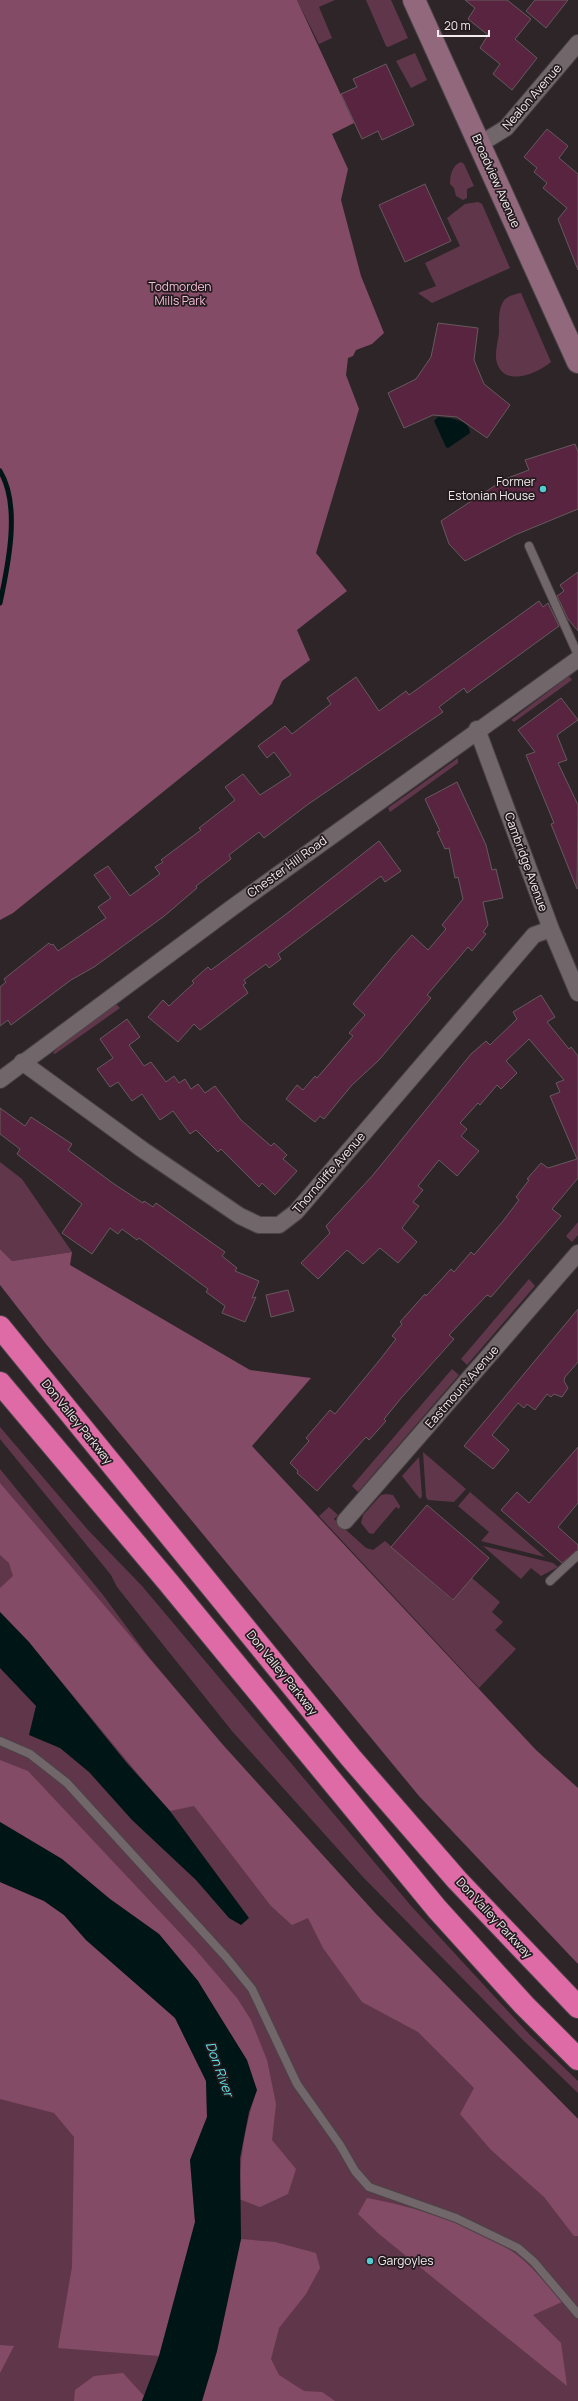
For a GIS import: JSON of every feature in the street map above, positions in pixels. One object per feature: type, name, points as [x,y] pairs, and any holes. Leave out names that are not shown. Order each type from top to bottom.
[{"type":"highway","name":"Don Valley Parkway","points":[[0,1327],[351,1758],[457,1880],[578,2007]]},
{"type":"highway","points":[[0,1383],[173,1588],[437,1909],[524,2005],[578,2059]]},
{"type":"main road","name":"Broadview Avenue","points":[[414,0],[578,362]]},
{"type":"street","name":"Nealon Avenue","points":[[480,144],[506,128],[578,43]]},
{"type":"street","name":"Chester Hill Road","points":[[0,1080],[22,1062],[477,730],[578,659]]},
{"type":"street","name":"Cambridge Avenue","points":[[477,730],[551,929],[578,993]]},
{"type":"street","name":"Thorncliffe Avenue","points":[[22,1062],[143,1150],[240,1216],[259,1225],[279,1225],[296,1212],[534,935],[551,929]]},
{"type":"street","name":"Eastmount Avenue","points":[[345,1521],[578,1253]]},
{"type":"lane","points":[[528,546],[578,655]]},
{"type":"lane","points":[[550,1581],[578,1555]]},
{"type":"lane","points":[[0,1741],[30,1754],[67,1782],[226,1957],[252,1989],[297,2084],[337,2141],[355,2171],[369,2187],[456,2218],[518,2248],[534,2262],[578,2314]]},
{"type":"shaded area","points":[[297,0],[335,0],[319,7],[332,38],[319,44]]},
{"type":"shaded area","points":[[366,0],[391,0],[408,38],[388,47],[386,46]]},
{"type":"shaded area","points":[[415,53],[427,80],[411,88],[396,61]]},
{"type":"shaded area","points":[[461,162],[464,164],[474,186],[467,189],[467,198],[463,200],[456,196],[454,188],[450,184],[451,174],[455,166]]},
{"type":"shaded area","points":[[478,202],[482,204],[510,268],[432,303],[418,293],[436,286],[425,263],[460,246],[447,218],[465,204]]},
{"type":"shaded area","points":[[521,293],[551,362],[530,374],[514,377],[501,371],[497,363],[496,352],[501,305],[508,297]]},
{"type":"shaded area","points":[[569,676],[572,680],[514,722],[511,720]]},
{"type":"shaded area","points":[[458,758],[458,763],[390,812],[388,808]]},
{"type":"shaded area","points":[[116,1004],[120,1008],[55,1054],[53,1053],[58,1047]]},
{"type":"shaded area","points":[[0,1162],[22,1179],[72,1252],[12,1261],[0,1249]]},
{"type":"shaded area","points":[[578,1222],[578,1235],[572,1242],[566,1236]]},
{"type":"shaded area","points":[[529,1279],[535,1286],[467,1365],[461,1359]]},
{"type":"shaded area","points":[[452,1369],[459,1375],[358,1492],[352,1486]]},
{"type":"shaded area","points":[[0,1427],[88,1530],[142,1586],[412,1907],[529,2034],[578,2081],[578,2093],[524,2041],[363,1877],[232,1731],[117,1587],[111,1575],[0,1439]]},
{"type":"shaded area","points":[[423,1452],[466,1489],[454,1502],[428,1500],[426,1497]]},
{"type":"shaded area","points":[[419,1457],[422,1496],[420,1499],[402,1476]]},
{"type":"shaded area","points":[[0,1469],[103,1595],[148,1656],[223,1745],[376,1914],[578,2119],[578,2401],[0,2401]]},
{"type":"shaded area","points":[[470,1492],[545,1557],[481,1541],[489,1532],[458,1506]]},
{"type":"shaded area","points":[[381,1495],[393,1495],[400,1506],[399,1509],[396,1507],[373,1534],[369,1533],[361,1523],[363,1515]]},
{"type":"shaded area","points":[[329,1507],[338,1515],[334,1519],[366,1548],[373,1550],[385,1541],[452,1600],[472,1578],[500,1602],[492,1612],[503,1622],[495,1630],[516,1649],[479,1688],[319,1516]]},
{"type":"shaded area","points":[[483,1546],[553,1563],[558,1567],[541,1576],[531,1568],[521,1579]]},
{"type":"green space","name":"Todmorden Mills Park","points":[[0,0],[297,0],[354,123],[332,134],[348,169],[341,200],[361,276],[384,333],[372,344],[356,350],[353,356],[348,358],[346,375],[359,409],[316,553],[347,591],[297,630],[310,660],[282,681],[272,704],[13,913],[0,920]]},
{"type":"green space","points":[[0,1249],[12,1261],[72,1252],[70,1265],[250,1370],[311,1378],[252,1446],[536,1750],[578,1788],[578,1964],[419,1796],[46,1344],[0,1285]]},
{"type":"green space","points":[[0,1483],[223,1745],[376,1914],[578,2119],[578,2236],[574,2236],[544,2197],[491,2150],[460,2114],[474,2088],[418,2032],[362,2002],[323,1948],[308,1918],[292,1925],[271,1906],[194,1806],[170,1811],[44,1661],[0,1612],[0,1588],[13,1576],[9,1563],[0,1555]]},
{"type":"green space","points":[[0,1760],[28,1771],[195,1949],[237,1998],[251,2020],[267,2060],[276,2104],[272,2140],[296,2169],[288,2194],[260,2207],[239,2199],[240,2170],[246,2130],[257,2090],[198,1981],[159,1934],[110,1899],[62,1859],[0,1822]]},
{"type":"green space","points":[[0,1882],[44,1901],[64,1915],[86,1940],[175,2018],[206,2081],[207,2117],[190,2160],[195,2222],[159,2356],[58,2348],[72,2267],[74,2137],[54,2113],[0,2099]]},
{"type":"green space","points":[[367,2198],[422,2211],[477,2232],[510,2250],[538,2274],[562,2302],[533,2315],[561,2343],[567,2386],[379,2234],[358,2214]]},
{"type":"green space","points":[[241,2239],[275,2242],[316,2253],[320,2268],[306,2294],[279,2328],[271,2359],[279,2375],[304,2391],[322,2392],[335,2401],[202,2401],[217,2351]]},
{"type":"green space","points":[[0,2345],[14,2346],[0,2373]]},
{"type":"green space","points":[[123,2373],[144,2396],[142,2401],[74,2401],[75,2390],[94,2376]]},
{"type":"water","points":[[438,417],[463,422],[469,428],[470,433],[448,448],[446,447],[434,421]]},
{"type":"water","points":[[0,1612],[29,1642],[126,1762],[170,1811],[249,1918],[241,1925],[229,1918],[196,1880],[132,1820],[89,1772],[60,1748],[29,1735],[36,1706],[0,1668]]},
{"type":"water","name":"Don River","points":[[0,1822],[62,1859],[110,1899],[159,1934],[198,1981],[247,2060],[257,2090],[249,2112],[240,2158],[241,2239],[217,2351],[202,2401],[142,2401],[159,2356],[195,2222],[190,2160],[207,2117],[206,2081],[175,2018],[86,1940],[64,1915],[44,1901],[0,1882]]},
{"type":"building","points":[[465,0],[507,0],[531,19],[515,39],[537,58],[512,90],[493,74],[500,64],[480,48],[488,35],[468,19],[475,8]]},
{"type":"building","points":[[535,0],[568,0],[546,28],[526,11]]},
{"type":"building","points":[[386,64],[414,125],[382,140],[378,131],[362,139],[341,94],[357,87],[353,79]]},
{"type":"building","points":[[547,129],[568,146],[559,158],[578,174],[578,270],[558,219],[567,208],[543,188],[547,183],[534,172],[537,168],[524,157]]},
{"type":"building","points":[[425,184],[451,241],[405,262],[379,205]]},
{"type":"building","points":[[438,323],[478,328],[474,360],[484,384],[510,405],[487,438],[457,417],[433,415],[404,428],[388,393],[416,379],[431,357]]},
{"type":"building","points":[[575,444],[578,452],[578,509],[515,535],[465,561],[449,544],[441,521],[505,479],[529,470],[525,460]]},
{"type":"building","points":[[578,572],[578,631],[568,619],[557,596],[564,591],[560,585]]},
{"type":"building","points":[[539,601],[543,607],[548,603],[559,626],[467,693],[464,688],[439,707],[443,712],[307,805],[264,838],[259,832],[229,855],[231,859],[196,886],[197,888],[163,917],[94,967],[71,980],[11,1025],[8,1020],[0,1026],[0,987],[6,982],[4,979],[49,943],[51,945],[53,944],[58,951],[106,918],[98,907],[111,898],[94,875],[108,866],[130,896],[160,874],[155,867],[163,862],[161,860],[201,830],[199,828],[235,800],[225,787],[243,774],[260,795],[291,775],[274,752],[267,758],[258,746],[285,726],[292,734],[331,704],[327,698],[356,677],[379,711],[406,691],[409,695]]},
{"type":"building","points":[[561,698],[578,720],[557,735],[567,760],[558,763],[578,805],[577,889],[551,824],[554,823],[526,755],[535,752],[518,730]]},
{"type":"building","points":[[457,782],[486,845],[492,870],[496,869],[503,898],[483,902],[488,925],[483,932],[486,934],[472,951],[468,947],[427,995],[431,998],[379,1060],[352,1085],[324,1119],[320,1116],[315,1122],[286,1099],[297,1085],[303,1090],[315,1076],[317,1078],[353,1036],[349,1033],[365,1015],[353,1004],[395,954],[412,935],[428,950],[446,929],[442,925],[463,899],[458,877],[455,878],[449,848],[445,849],[437,832],[440,831],[425,799]]},
{"type":"building","points":[[379,841],[401,871],[385,882],[381,876],[278,954],[281,959],[269,968],[266,964],[244,980],[246,983],[243,985],[248,993],[200,1030],[194,1024],[178,1042],[148,1017],[163,1000],[169,1006],[194,983],[192,981],[208,967],[211,970],[285,915]]},
{"type":"building","points":[[541,995],[555,1017],[547,1022],[569,1049],[571,1047],[578,1056],[578,1178],[552,1209],[561,1216],[491,1297],[487,1295],[449,1335],[454,1339],[402,1397],[384,1419],[386,1421],[369,1440],[366,1437],[317,1491],[297,1473],[298,1471],[290,1463],[309,1441],[306,1438],[330,1410],[335,1414],[378,1362],[396,1339],[392,1336],[402,1324],[400,1322],[425,1294],[426,1296],[451,1269],[454,1272],[471,1252],[474,1255],[519,1200],[516,1197],[529,1180],[527,1179],[541,1163],[548,1168],[577,1159],[550,1096],[560,1092],[556,1083],[564,1080],[529,1039],[506,1061],[517,1073],[501,1089],[497,1085],[480,1105],[478,1103],[460,1123],[467,1129],[461,1136],[479,1151],[457,1176],[439,1160],[418,1186],[423,1190],[413,1202],[419,1206],[402,1228],[417,1242],[398,1263],[380,1248],[363,1264],[347,1250],[318,1279],[301,1263],[330,1233],[326,1226],[373,1175],[471,1054],[486,1041],[490,1045],[517,1019],[513,1012]]},
{"type":"building","points":[[127,1019],[140,1037],[129,1045],[144,1066],[151,1062],[166,1082],[174,1076],[179,1083],[185,1079],[191,1089],[198,1084],[205,1093],[215,1086],[241,1120],[271,1146],[274,1143],[287,1155],[283,1159],[297,1171],[275,1195],[262,1183],[259,1187],[221,1149],[218,1152],[196,1130],[190,1134],[173,1111],[160,1120],[142,1094],[132,1101],[118,1082],[110,1087],[97,1069],[113,1058],[100,1039]]},
{"type":"building","points":[[0,1108],[25,1126],[31,1117],[72,1144],[68,1150],[114,1184],[143,1203],[144,1201],[153,1207],[156,1203],[225,1252],[222,1256],[237,1268],[235,1271],[259,1281],[252,1298],[256,1297],[245,1322],[222,1313],[225,1306],[206,1292],[208,1289],[139,1238],[137,1240],[122,1229],[118,1234],[110,1228],[92,1254],[62,1233],[82,1204],[17,1154],[20,1149],[0,1134]]},
{"type":"building","points":[[288,1290],[294,1311],[271,1317],[266,1295]]},
{"type":"building","points":[[578,1309],[578,1362],[565,1377],[564,1381],[568,1388],[562,1397],[554,1394],[551,1397],[547,1394],[535,1410],[527,1404],[524,1408],[518,1403],[492,1435],[509,1450],[493,1469],[464,1446]]},
{"type":"building","points":[[578,1447],[578,1503],[558,1527],[578,1545],[578,1550],[562,1563],[501,1510],[517,1492],[529,1503]]},
{"type":"building","points":[[427,1505],[489,1558],[453,1600],[391,1547]]},
{"type":"waterway","points":[[0,471],[6,485],[10,501],[11,518],[9,554],[0,603]]},
{"type":"place","name":"Former Estonian House","points":[[543,489]]},
{"type":"place","name":"Gargoyles","points":[[370,2261]]}]
